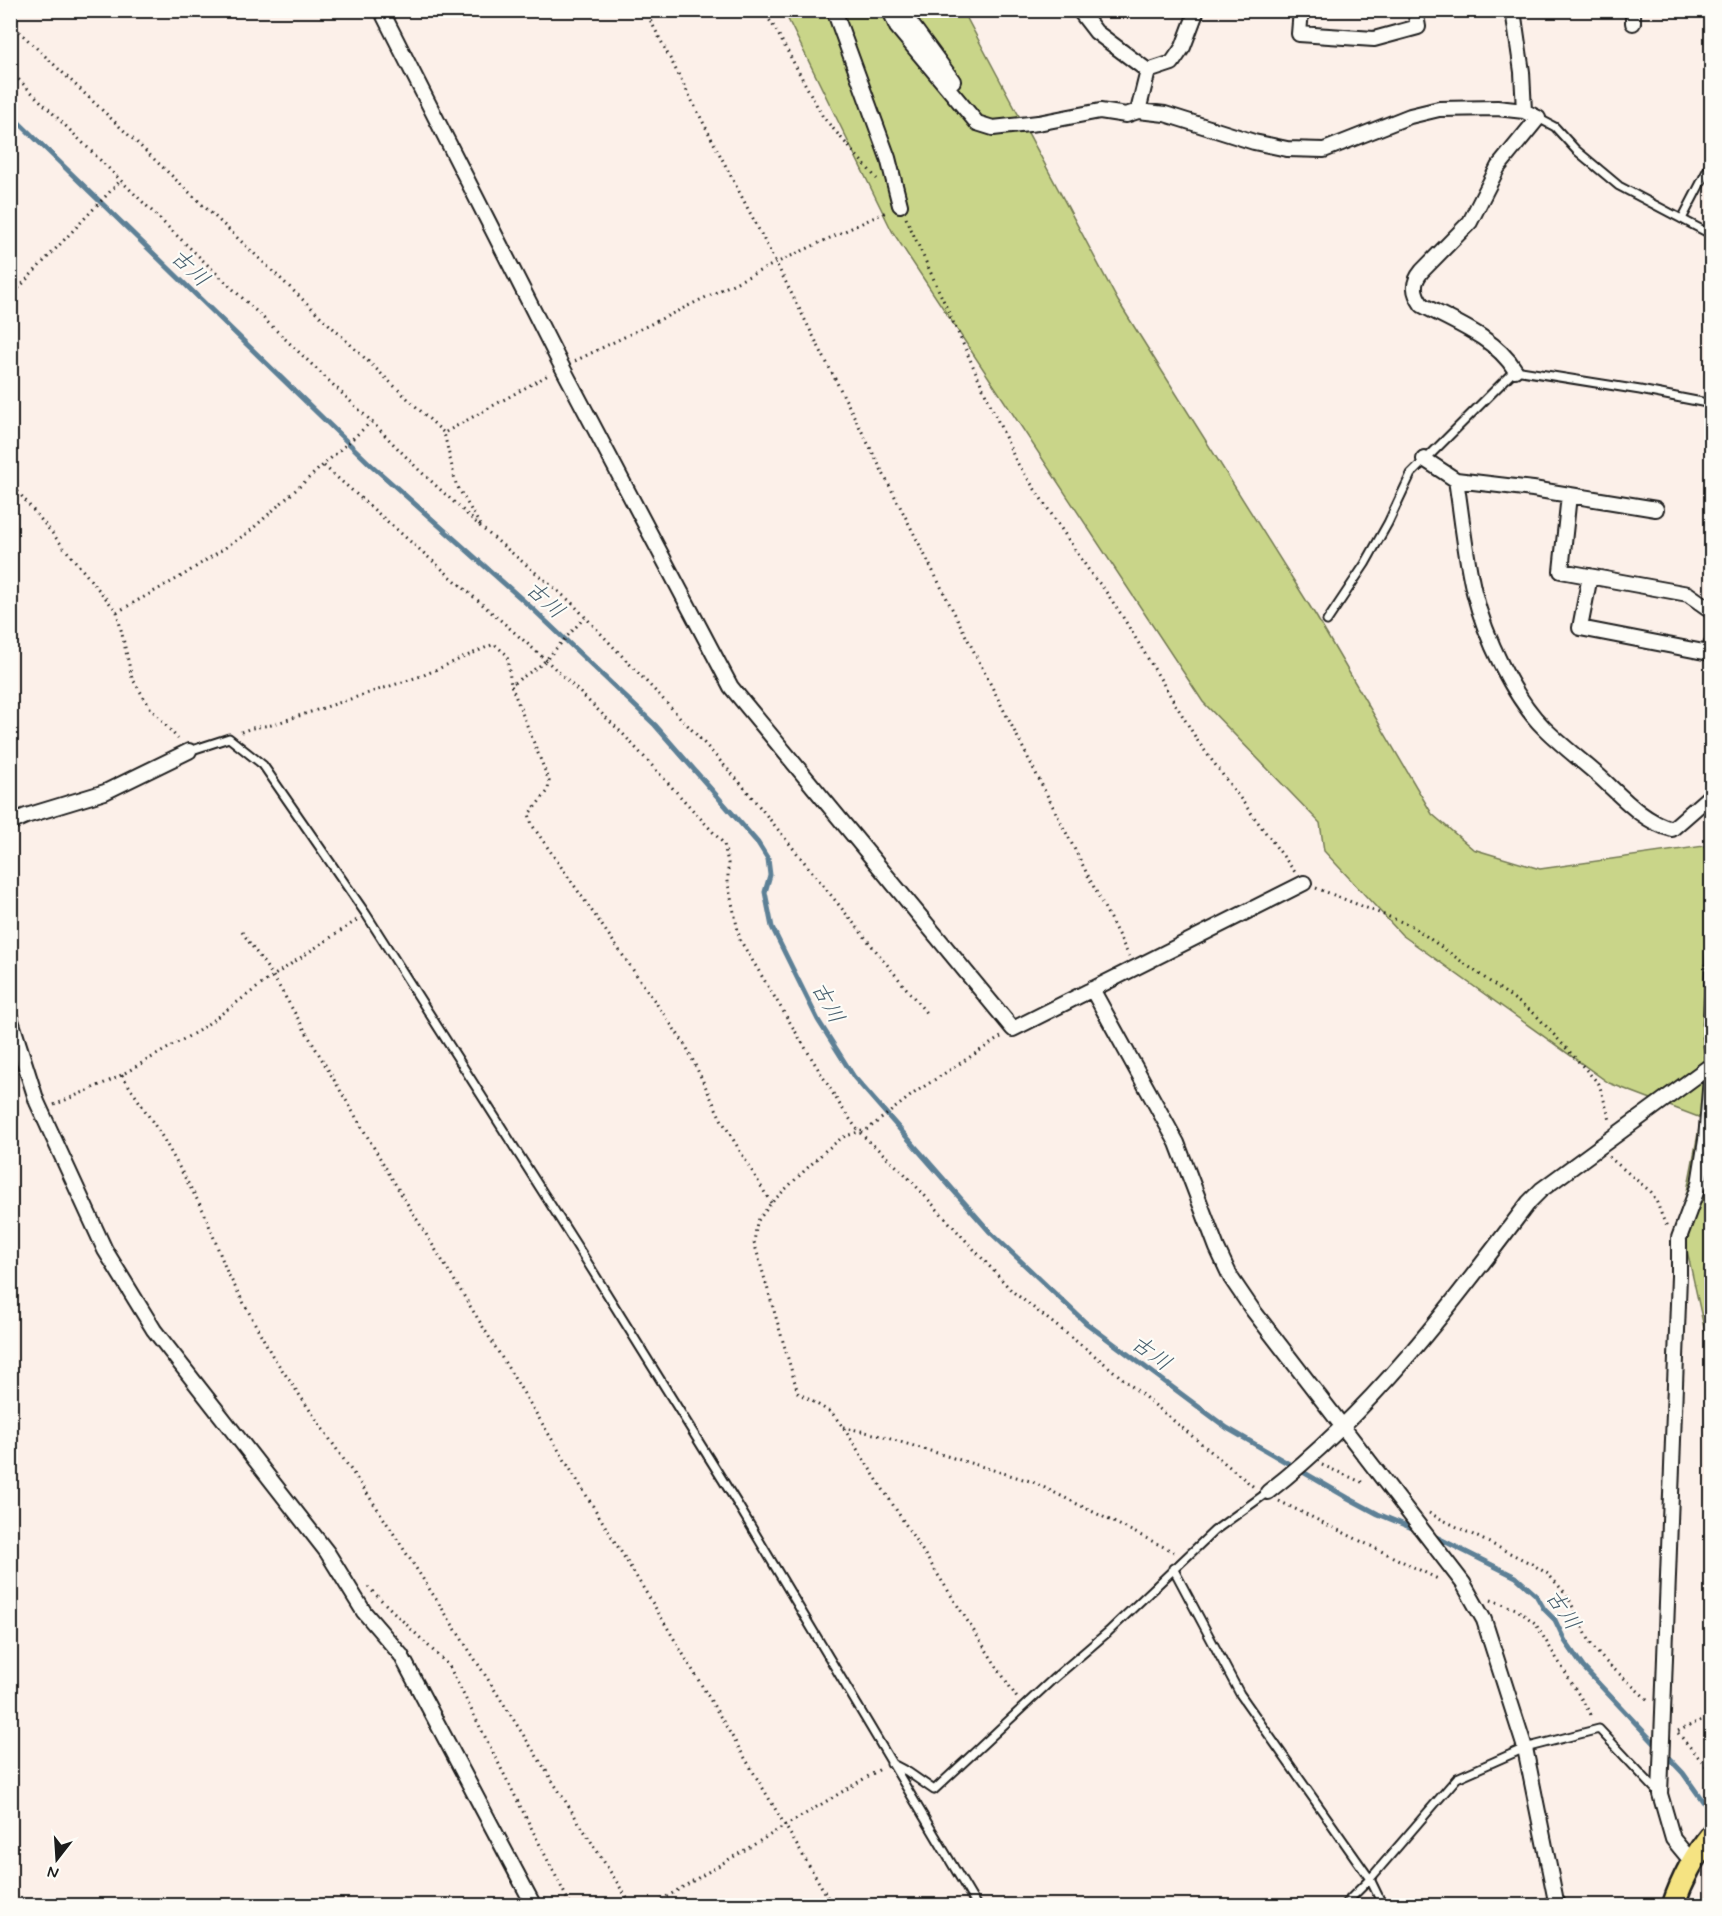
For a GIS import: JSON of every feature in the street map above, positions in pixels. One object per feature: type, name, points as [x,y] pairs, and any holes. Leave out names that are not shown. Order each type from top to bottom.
[{"type":"main road","points":[[1673,1905],[1692,1862],[1708,1839]]},
{"type":"street","points":[[381,10],[563,367],[730,687],[1012,1029],[1304,884]]},
{"type":"street","points":[[834,10],[888,158],[900,205]]},
{"type":"street","points":[[890,10],[897,27],[977,123],[993,128],[1038,123],[1100,111],[1126,115],[1138,111],[1165,114],[1254,142],[1287,149],[1324,150],[1410,116],[1439,108],[1497,108],[1524,111],[1538,118],[1498,167],[1470,222],[1422,271],[1416,278],[1414,286],[1416,298],[1422,304],[1491,343],[1507,357],[1515,370]]},
{"type":"street","points":[[906,10],[909,21],[954,82],[965,107]]},
{"type":"street","points":[[1079,10],[1096,32],[1148,71]]},
{"type":"street","points":[[1148,71],[1172,63],[1183,47],[1197,10]]},
{"type":"street","points":[[1301,10],[1299,34],[1374,39],[1418,27],[1415,10]]},
{"type":"street","points":[[1513,10],[1522,72],[1524,111]]},
{"type":"street","points":[[1138,111],[1148,71]]},
{"type":"street","points":[[1424,459],[1456,480],[1656,509]]},
{"type":"street","points":[[1456,480],[1474,592],[1487,630],[1508,679],[1544,728],[1659,826],[1672,829],[1712,794]]},
{"type":"street","points":[[1569,495],[1561,571],[1688,594],[1712,611]]},
{"type":"street","points":[[1590,576],[1580,628],[1708,653],[1712,643]]},
{"type":"street","points":[[10,823],[105,792],[189,752]]},
{"type":"street","points":[[1092,989],[1177,1143],[1217,1248],[1231,1278],[1252,1309],[1465,1588],[1484,1620],[1524,1748],[1557,1905]]},
{"type":"street","points":[[10,1017],[37,1102],[105,1250],[154,1330],[327,1552],[364,1612],[400,1655],[534,1905]]},
{"type":"street","points":[[1265,1494],[1306,1462],[1342,1427],[1454,1302],[1529,1202],[1541,1190],[1710,1066]]},
{"type":"street","points":[[1692,1862],[1673,1839],[1660,1794],[1679,1238],[1699,1184],[1706,1140],[1710,1066]]},
{"type":"lane","points":[[1538,118],[1555,127],[1576,150],[1619,186],[1712,235]]},
{"type":"lane","points":[[1682,219],[1712,161]]},
{"type":"lane","points":[[1327,621],[1365,564],[1411,474],[1515,370],[1712,404]]},
{"type":"lane","points":[[189,752],[229,738],[263,765],[366,914],[730,1493],[977,1905]]},
{"type":"lane","points":[[1710,1066],[1707,1033],[1712,910]]},
{"type":"lane","points":[[891,1763],[934,1790],[1108,1632],[1214,1531],[1265,1494]]},
{"type":"lane","points":[[1173,1568],[1240,1694],[1370,1879],[1383,1905]]},
{"type":"lane","points":[[1343,1905],[1370,1879],[1458,1778],[1524,1748],[1599,1729],[1660,1794]]},
{"type":"path","points":[[645,10],[1135,968]]},
{"type":"path","points":[[762,10],[776,30],[823,117],[877,178]]},
{"type":"path","points":[[10,23],[444,434],[456,484],[483,529]]},
{"type":"path","points":[[10,71],[418,469],[483,529],[571,602],[742,785],[927,1014]]},
{"type":"path","points":[[10,297],[121,180]]},
{"type":"path","points":[[444,434],[563,367],[900,205],[1016,462],[1121,614],[1199,743],[1304,884],[1412,926],[1535,1014],[1599,1084],[1610,1119],[1603,1145],[1651,1192],[1663,1220],[1679,1238]]},
{"type":"path","points":[[117,612],[182,576],[249,532],[372,422]]},
{"type":"path","points":[[324,466],[546,660],[623,734],[724,844],[728,863],[728,884],[741,940],[840,1105],[859,1132],[904,1173],[1012,1291],[1265,1494],[1441,1580]]},
{"type":"path","points":[[10,482],[117,612],[132,678],[151,709],[189,752]]},
{"type":"path","points":[[511,685],[546,660],[585,617]]},
{"type":"path","points":[[229,738],[252,728],[271,725],[424,675],[495,644],[507,655],[511,685],[549,781],[548,790],[529,814],[532,825],[686,1046],[721,1119],[771,1203]]},
{"type":"path","points":[[37,1102],[53,1105],[122,1074],[198,1031],[273,976],[366,914]]},
{"type":"path","points":[[242,933],[273,976],[397,1187],[658,1612],[833,1905]]},
{"type":"path","points":[[1012,1029],[917,1091],[868,1129],[843,1137],[834,1144],[771,1203],[757,1222],[754,1242],[798,1393],[832,1413],[843,1427],[1023,1707]]},
{"type":"path","points":[[122,1074],[163,1138],[204,1212],[226,1272],[272,1355],[408,1556],[632,1905]]},
{"type":"path","points":[[843,1427],[874,1434],[1033,1482],[1185,1558]]},
{"type":"path","points":[[1306,1462],[1400,1501],[1532,1564],[1548,1574],[1567,1595],[1592,1646],[1712,1773]]},
{"type":"path","points":[[1465,1588],[1516,1609],[1535,1623],[1599,1729]]},
{"type":"path","points":[[370,1589],[449,1666],[571,1905]]},
{"type":"path","points":[[1678,1731],[1712,1714]]},
{"type":"path","points":[[651,1905],[891,1763]]},
{"type":"green space","points":[[784,11],[963,11],[1118,301],[1316,616],[1432,814],[1473,849],[1540,869],[1711,845],[1711,1353],[1681,1223],[1701,1118],[1609,1083],[1402,935],[1324,851],[1320,823],[1203,702],[892,231]]},
{"type":"waterway","name":"古川","points":[[10,114],[370,464],[534,610],[655,725],[758,843],[768,859],[770,875],[765,892],[772,927],[818,1020],[854,1077],[990,1232],[1086,1323],[1227,1428],[1348,1498],[1378,1514],[1417,1530]]},
{"type":"waterway","name":"古川","points":[[1432,1535],[1516,1577],[1536,1595],[1544,1609],[1555,1620],[1565,1641],[1583,1667],[1658,1747]]},
{"type":"waterway","name":"古川","points":[[1665,1754],[1683,1773],[1712,1814]]}]
